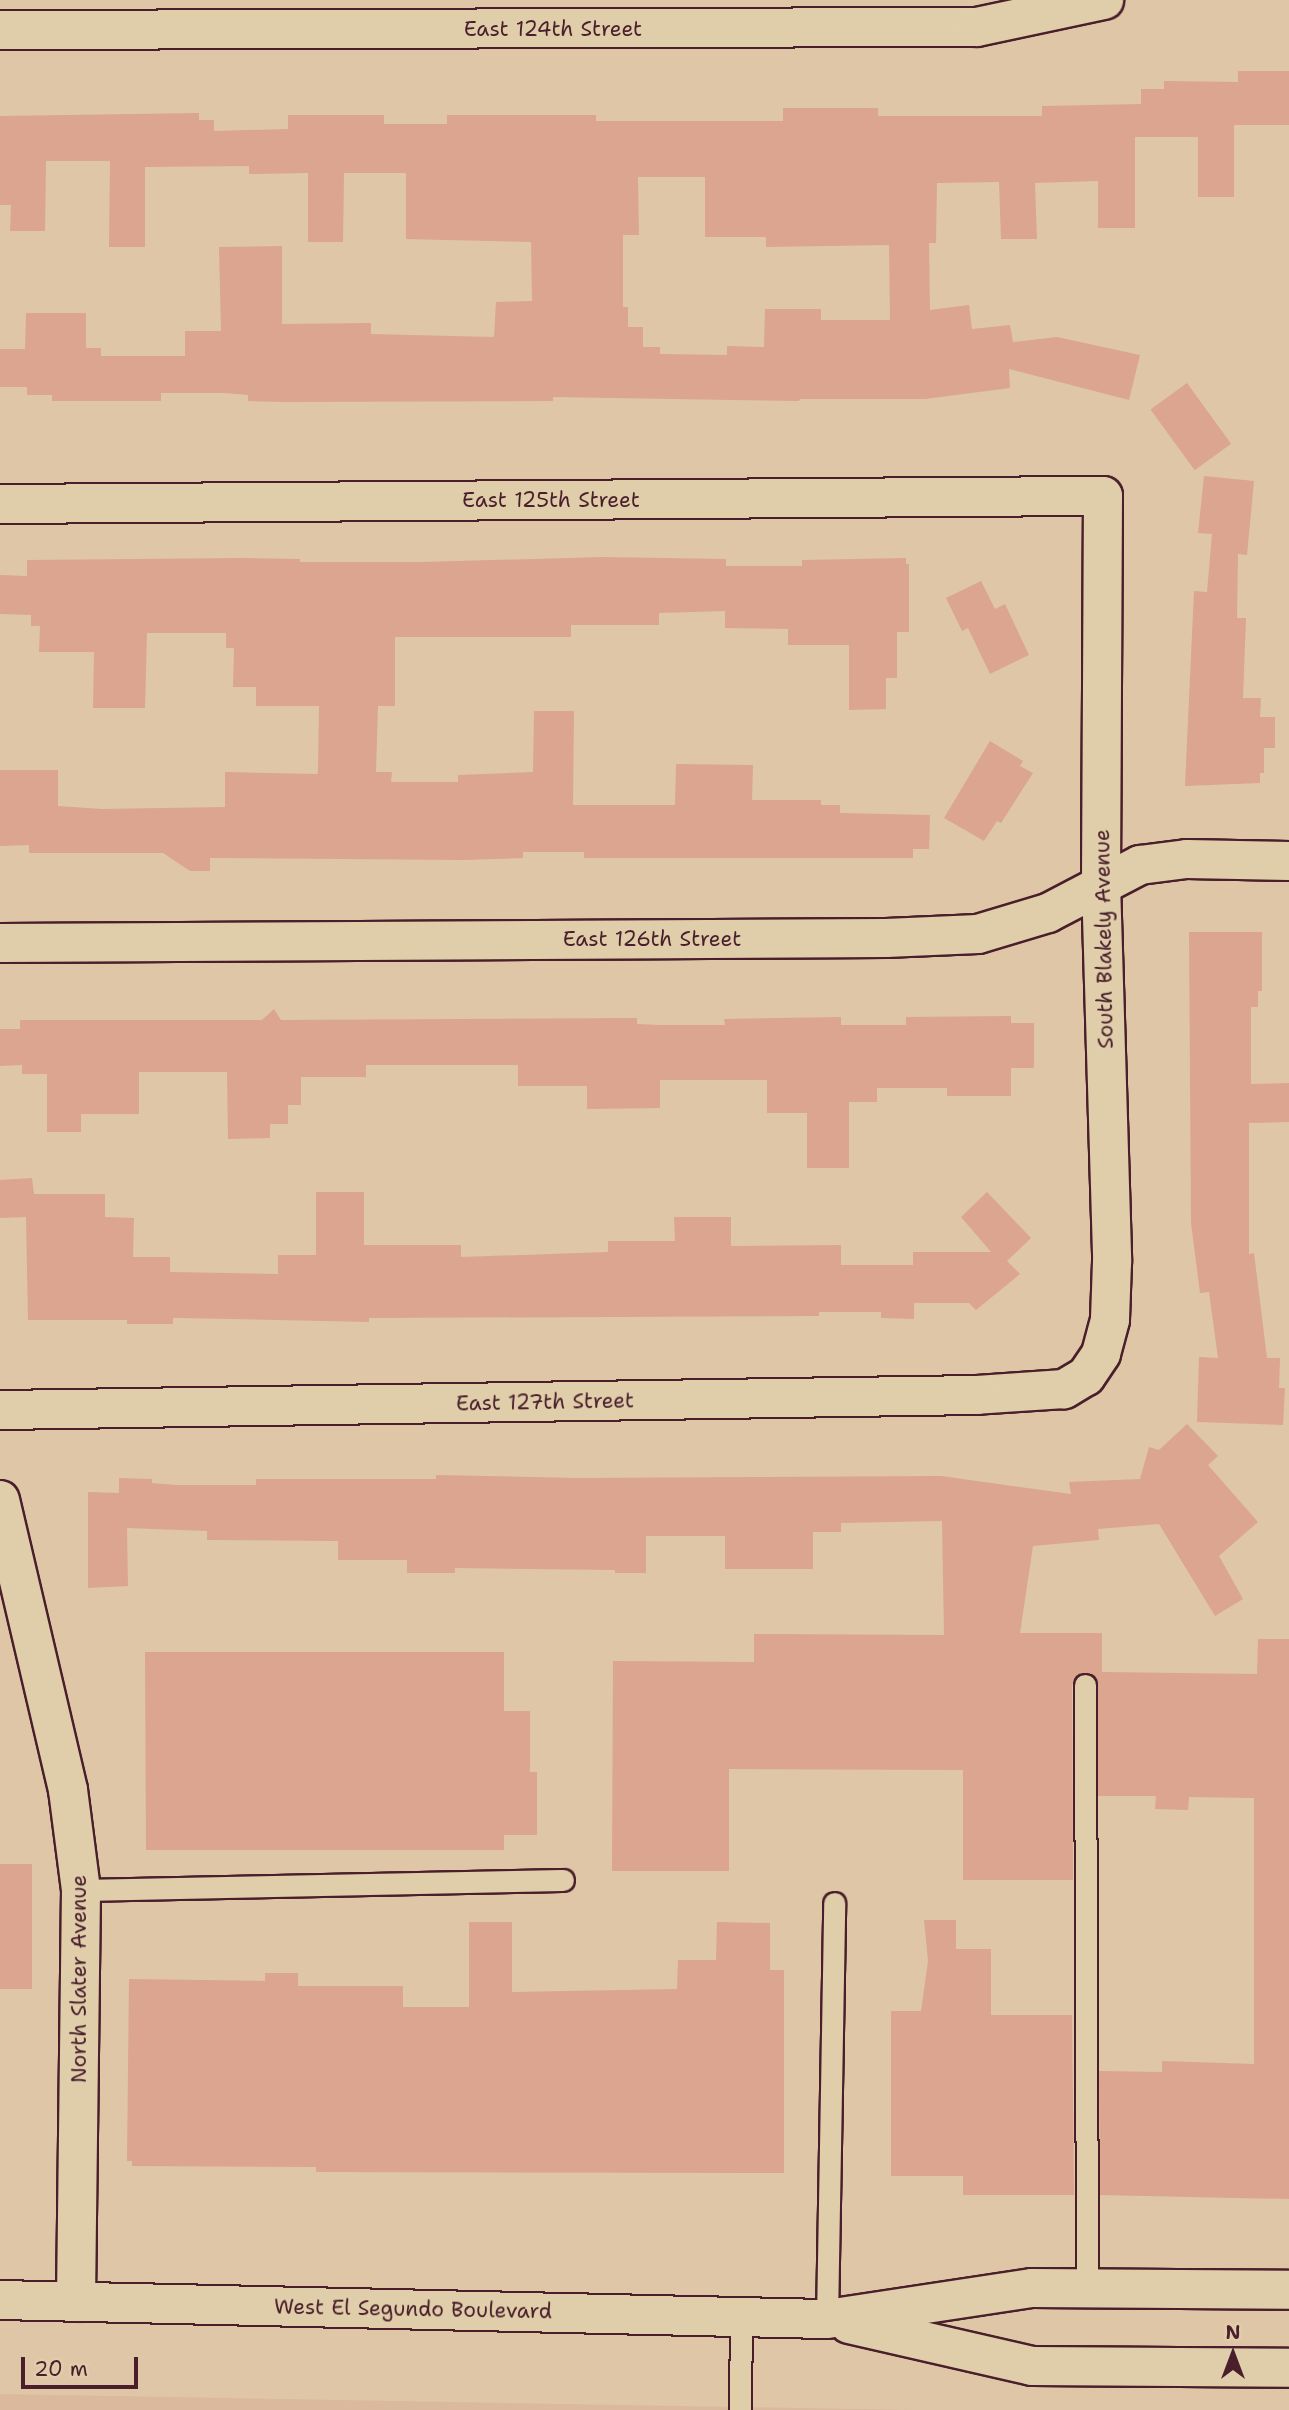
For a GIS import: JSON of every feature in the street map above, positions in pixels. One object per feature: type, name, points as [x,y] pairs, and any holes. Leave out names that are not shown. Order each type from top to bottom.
[{"type":"street","name":"East 124th Street","points":[[0,30],[977,27],[1104,0]]},
{"type":"street","name":"East 125th Street","points":[[0,504],[1103,496]]},
{"type":"street","name":"South Blakely Avenue","points":[[1086,1376],[1101,1354],[1110,1320],[1112,1262],[1101,883],[1103,496]]},
{"type":"street","name":"East 126th Street","points":[[0,943],[872,938],[978,934],[1048,913],[1140,865],[1187,859],[1289,862]]},
{"type":"street","name":"East 127th Street","points":[[0,1410],[976,1395],[1064,1389],[1086,1376]]},
{"type":"street","name":"North Slater Avenue","points":[[0,1500],[68,1790],[81,1890],[76,2302]]},
{"type":"street","name":"West El Segundo Boulevard","points":[[0,2300],[827,2319],[1032,2288],[1289,2290]]},
{"type":"street","name":"West El Segundo Boulevard","points":[[827,2319],[1032,2366],[1289,2368]]},
{"type":"lane","points":[[1085,1685],[1087,2288]]},
{"type":"lane","points":[[81,1890],[563,1880]]},
{"type":"lane","points":[[827,2319],[834,1903]]},
{"type":"lane","points":[[740,2410],[741,2316]]},
{"type":"shaded area","points":[[0,2394],[912,2410],[0,2410]]},
{"type":"building","points":[[1238,71],[1289,71],[1289,125],[1234,125],[1234,197],[1198,197],[1198,137],[1135,137],[1135,228],[1098,228],[1098,181],[1035,183],[1037,239],[1001,239],[999,182],[937,183],[936,243],[929,243],[930,310],[969,305],[972,329],[1010,325],[1013,342],[1057,337],[1140,355],[1129,400],[1009,369],[1010,388],[925,399],[799,401],[553,397],[553,401],[283,402],[248,401],[248,395],[225,393],[161,393],[161,401],[52,401],[52,395],[27,395],[27,387],[0,387],[0,349],[25,349],[26,313],[86,313],[86,348],[101,348],[101,356],[185,356],[185,331],[221,331],[219,247],[282,246],[282,324],[371,323],[371,334],[494,337],[496,302],[532,301],[531,242],[406,239],[406,173],[344,173],[343,242],[308,242],[308,173],[249,174],[249,166],[145,167],[145,247],[109,247],[110,161],[46,161],[45,231],[10,231],[11,205],[0,205],[0,116],[199,113],[199,120],[214,120],[214,131],[288,129],[288,115],[384,115],[384,124],[447,124],[447,115],[596,115],[596,121],[783,121],[783,108],[878,108],[878,116],[1042,116],[1042,106],[1141,104],[1141,89],[1164,89],[1164,81],[1238,82]],"holes":[[[638,177],[705,177],[705,237],[766,237],[766,247],[889,245],[890,320],[821,320],[821,309],[765,309],[764,347],[727,346],[727,355],[660,354],[660,347],[643,347],[643,327],[628,327],[628,307],[623,307],[623,235],[639,235]]]},
{"type":"building","points":[[1187,383],[1231,444],[1195,470],[1151,409]]},
{"type":"building","points":[[1204,476],[1254,481],[1247,555],[1238,554],[1237,618],[1246,618],[1243,698],[1261,698],[1260,717],[1275,717],[1275,748],[1264,748],[1264,773],[1260,773],[1260,783],[1185,786],[1194,591],[1207,592],[1212,534],[1198,533]]},
{"type":"building","points":[[603,557],[726,559],[726,566],[802,566],[802,560],[906,558],[906,564],[909,564],[909,632],[897,632],[897,678],[886,678],[886,709],[849,710],[849,645],[788,645],[788,629],[725,628],[725,611],[659,613],[659,625],[571,625],[571,637],[395,637],[395,706],[378,706],[376,772],[392,772],[391,782],[458,782],[458,775],[533,772],[534,711],[574,711],[573,805],[675,805],[676,764],[753,765],[752,800],[821,800],[821,805],[840,805],[840,813],[930,815],[929,849],[913,849],[913,858],[584,858],[584,852],[523,852],[523,858],[464,860],[210,858],[210,871],[190,871],[163,853],[29,853],[29,845],[0,846],[0,770],[58,770],[58,806],[102,809],[225,807],[225,772],[317,774],[318,771],[319,706],[256,706],[256,687],[233,687],[234,648],[226,648],[226,633],[147,633],[145,708],[93,708],[94,652],[39,652],[40,626],[31,626],[31,615],[0,614],[0,575],[27,576],[27,560],[244,558],[300,559],[300,562],[423,562]]},
{"type":"building","points":[[981,581],[995,609],[1005,604],[1029,655],[990,674],[968,628],[962,631],[946,598]]},
{"type":"building","points":[[990,741],[1023,761],[1020,766],[1033,773],[1001,823],[997,821],[984,841],[944,818]]},
{"type":"building","points":[[1189,932],[1262,932],[1262,991],[1258,991],[1258,1007],[1251,1007],[1251,1084],[1289,1083],[1289,1122],[1249,1123],[1249,1254],[1254,1253],[1267,1358],[1280,1358],[1279,1388],[1285,1388],[1283,1425],[1197,1422],[1199,1357],[1218,1358],[1209,1292],[1200,1293],[1191,1223]]},
{"type":"building","points":[[274,1009],[281,1020],[637,1018],[637,1024],[660,1025],[725,1025],[724,1019],[841,1017],[841,1025],[906,1025],[906,1017],[1011,1016],[1011,1023],[1034,1023],[1034,1068],[1011,1068],[1011,1096],[947,1096],[947,1088],[877,1088],[877,1102],[849,1102],[849,1168],[807,1168],[807,1113],[767,1113],[767,1080],[660,1080],[660,1108],[587,1109],[587,1086],[518,1086],[518,1065],[366,1065],[366,1077],[301,1077],[301,1105],[288,1105],[288,1124],[270,1124],[270,1138],[228,1139],[227,1072],[139,1072],[139,1114],[81,1114],[81,1132],[47,1132],[47,1074],[22,1074],[22,1065],[0,1066],[0,1029],[20,1029],[20,1020],[262,1020]]},
{"type":"building","points":[[32,1178],[34,1194],[105,1194],[105,1217],[134,1218],[133,1257],[170,1257],[170,1272],[278,1274],[278,1255],[316,1255],[316,1192],[364,1192],[364,1245],[461,1245],[461,1257],[608,1252],[608,1241],[675,1241],[674,1217],[731,1217],[731,1246],[841,1245],[841,1265],[913,1265],[913,1252],[991,1252],[961,1217],[987,1192],[1031,1238],[1007,1261],[1020,1274],[976,1310],[969,1303],[914,1303],[914,1319],[881,1318],[881,1312],[819,1312],[819,1316],[369,1318],[369,1322],[173,1318],[173,1324],[127,1324],[127,1320],[28,1320],[26,1217],[0,1218],[0,1180]]},
{"type":"building","points":[[1187,1424],[1218,1456],[1208,1465],[1258,1522],[1219,1556],[1243,1599],[1215,1616],[1159,1524],[1098,1529],[1099,1540],[1033,1546],[1020,1633],[1102,1633],[1102,1672],[1257,1674],[1258,1639],[1289,1639],[1289,2199],[1100,2195],[1099,2071],[1162,2072],[1162,2061],[1254,2064],[1254,1798],[1189,1797],[1188,1810],[1155,1809],[1156,1796],[1098,1796],[1098,1685],[1091,1673],[1078,1674],[1072,1685],[1073,1880],[963,1880],[963,1770],[729,1769],[729,1871],[612,1871],[613,1661],[754,1662],[754,1634],[944,1635],[942,1521],[841,1523],[841,1532],[813,1532],[813,1569],[725,1569],[725,1536],[646,1536],[646,1573],[615,1573],[615,1570],[455,1568],[455,1573],[407,1573],[407,1560],[338,1560],[338,1541],[207,1540],[207,1531],[127,1528],[128,1586],[88,1588],[88,1492],[119,1493],[119,1478],[152,1479],[152,1483],[176,1485],[256,1485],[256,1479],[436,1479],[436,1475],[577,1478],[941,1476],[1071,1494],[1069,1482],[1140,1479],[1149,1447],[1159,1450]]},
{"type":"building","points":[[145,1652],[504,1652],[504,1711],[530,1711],[530,1772],[537,1772],[537,1835],[504,1835],[504,1850],[146,1850]]},
{"type":"building","points":[[0,1864],[32,1864],[32,1989],[0,1989]]},
{"type":"building","points":[[924,1920],[956,1920],[956,1949],[991,1949],[991,2015],[1072,2015],[1074,2195],[963,2195],[963,2176],[891,2176],[891,2011],[921,2011],[928,1961]]},
{"type":"building","points":[[469,1922],[512,1922],[512,1992],[677,1989],[678,1960],[716,1960],[717,1922],[770,1923],[770,1970],[784,1970],[784,2173],[316,2172],[316,2167],[132,2166],[132,2161],[127,2161],[129,1979],[265,1981],[265,1973],[298,1973],[298,1986],[403,1986],[403,2007],[469,2007]]}]
